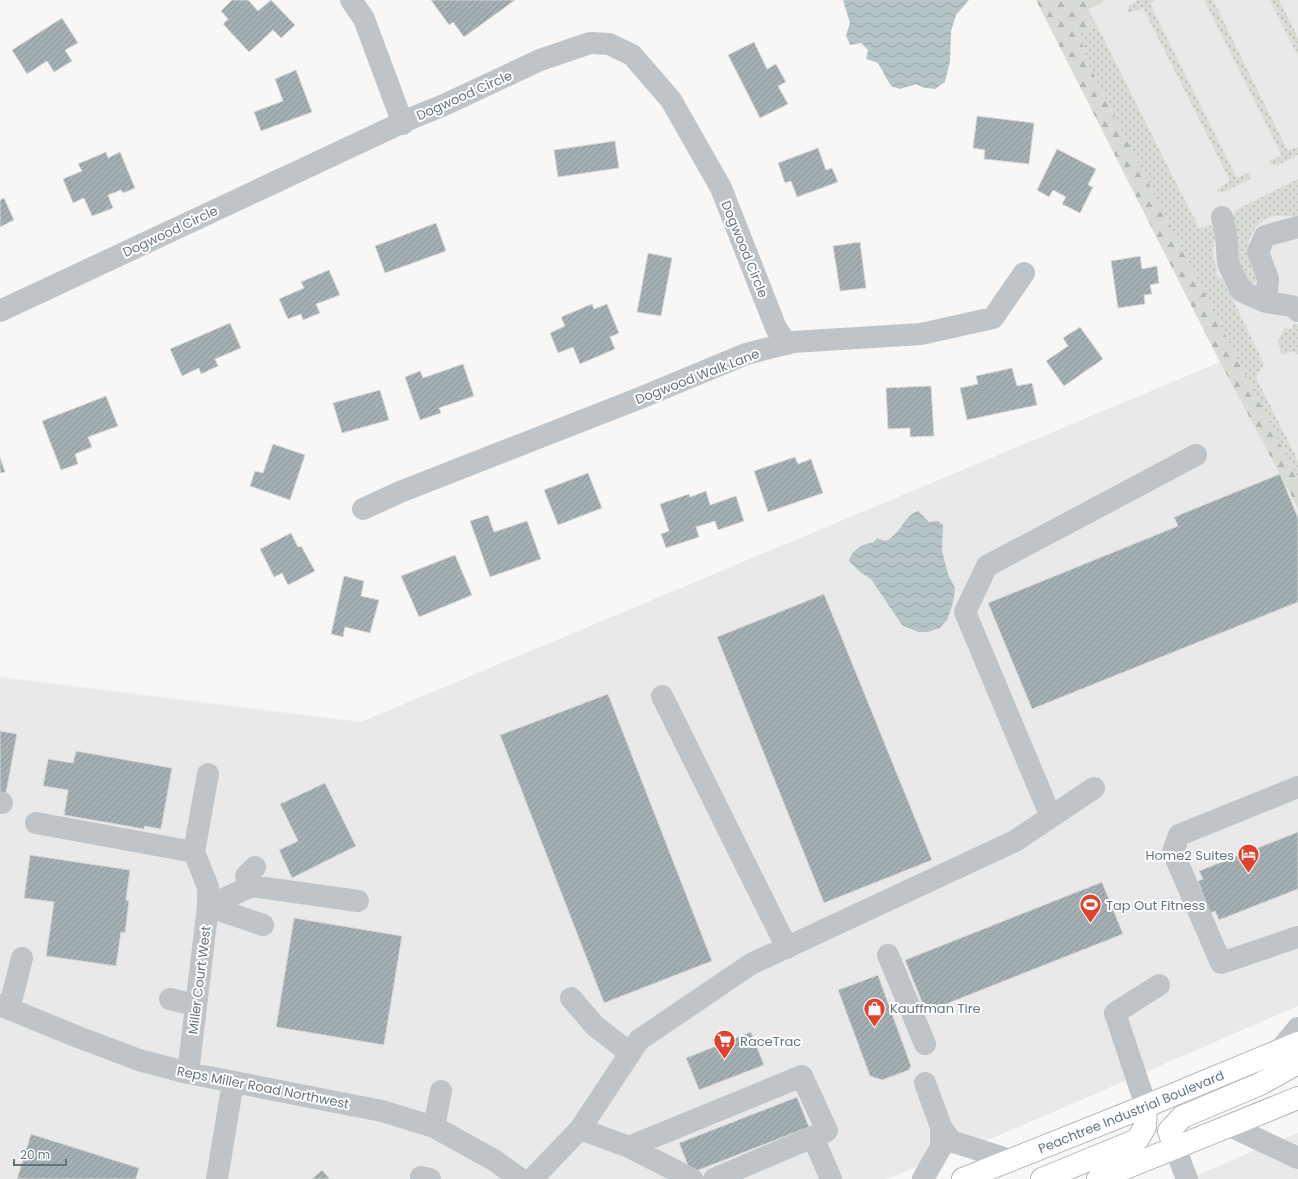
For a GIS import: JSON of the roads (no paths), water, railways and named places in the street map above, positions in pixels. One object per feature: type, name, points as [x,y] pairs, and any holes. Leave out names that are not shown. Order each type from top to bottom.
[{"type":"highway","name":"Peachtree Industrial Boulevard","points":[[963,1179],[1146,1106],[1288,1047]]},
{"type":"highway","points":[[1175,1148],[1169,1131],[1182,1117],[1260,1084],[1298,1063]]},
{"type":"highway","points":[[1098,1179],[1298,1098]]},
{"type":"highway","points":[[1042,1179],[1137,1140],[1146,1127],[1146,1106]]},
{"type":"street","points":[[351,0],[364,19],[403,124]]},
{"type":"street","name":"Dogwood Circle","points":[[0,311],[540,60],[590,44],[609,44],[632,54],[671,100],[721,188],[776,328],[786,344]]},
{"type":"street","points":[[1222,217],[1226,234],[1228,263],[1241,291],[1266,302],[1292,306],[1298,311]]},
{"type":"street","points":[[1266,302],[1268,279],[1258,252],[1265,236],[1298,227]]},
{"type":"street","name":"Dogwood Walk Lane","points":[[363,509],[400,492],[640,398],[746,354],[786,344],[921,334],[993,318],[1024,273]]},
{"type":"street","points":[[1050,817],[965,612],[987,566],[1196,455]]},
{"type":"street","points":[[662,696],[787,948]]},
{"type":"street","points":[[208,774],[194,852],[208,897],[263,925]]},
{"type":"street","points":[[1298,786],[1179,835],[1173,852],[1221,963],[1298,937]]},
{"type":"street","points":[[532,1179],[580,1128],[638,1040],[751,964],[1015,841],[1094,788]]},
{"type":"street","points":[[36,823],[194,852]]},
{"type":"street","points":[[208,897],[253,877],[358,901]]},
{"type":"street","name":"Miller Court West","points":[[188,1073],[208,897]]},
{"type":"street","points":[[888,955],[925,1044]]},
{"type":"street","points":[[2,1007],[22,958]]},
{"type":"street","points":[[1146,1106],[1115,1013],[1158,985]]},
{"type":"street","points":[[571,998],[595,1026],[630,1053]]},
{"type":"street","points":[[170,999],[195,1005]]},
{"type":"street","name":"Reps Miller Road Northwest","points":[[2,1007],[139,1060],[188,1073],[382,1111],[434,1127],[494,1160],[520,1179]]},
{"type":"street","points":[[1288,1047],[1298,1028]]},
{"type":"street","points":[[629,1147],[802,1076],[827,1132],[714,1179]]},
{"type":"street","points":[[217,1179],[233,1082]]},
{"type":"street","points":[[925,1083],[941,1127],[951,1141],[1010,1160]]},
{"type":"street","points":[[434,1127],[441,1091]]},
{"type":"street","points":[[1230,1126],[1298,1158]]},
{"type":"street","points":[[923,1179],[941,1147],[941,1127]]},
{"type":"street","points":[[580,1128],[629,1147],[692,1179]]},
{"type":"street","points":[[813,1138],[831,1179]]},
{"type":"street","points":[[1175,1148],[1187,1179]]},
{"type":"water","points":[[843,0],[969,0],[956,15],[951,31],[950,61],[945,82],[935,89],[925,88],[916,84],[900,89],[891,86],[878,63],[866,59],[868,50],[861,43],[850,45],[846,35],[850,23]]},
{"type":"water","points":[[918,511],[929,522],[938,521],[943,525],[942,551],[948,574],[955,588],[953,603],[947,620],[940,628],[928,632],[918,632],[902,625],[871,579],[860,572],[849,561],[855,550],[862,546],[874,542],[877,538],[885,541],[890,538],[899,530],[913,513]]},
{"type":"place","name":"Home2 Suites","points":[[1249,874]]},
{"type":"place","name":"Tap Out Fitness","points":[[1091,924]]},
{"type":"place","name":"Kauffman Tire","points":[[874,1028]]},
{"type":"place","name":"RaceTrac","points":[[725,1060]]}]
